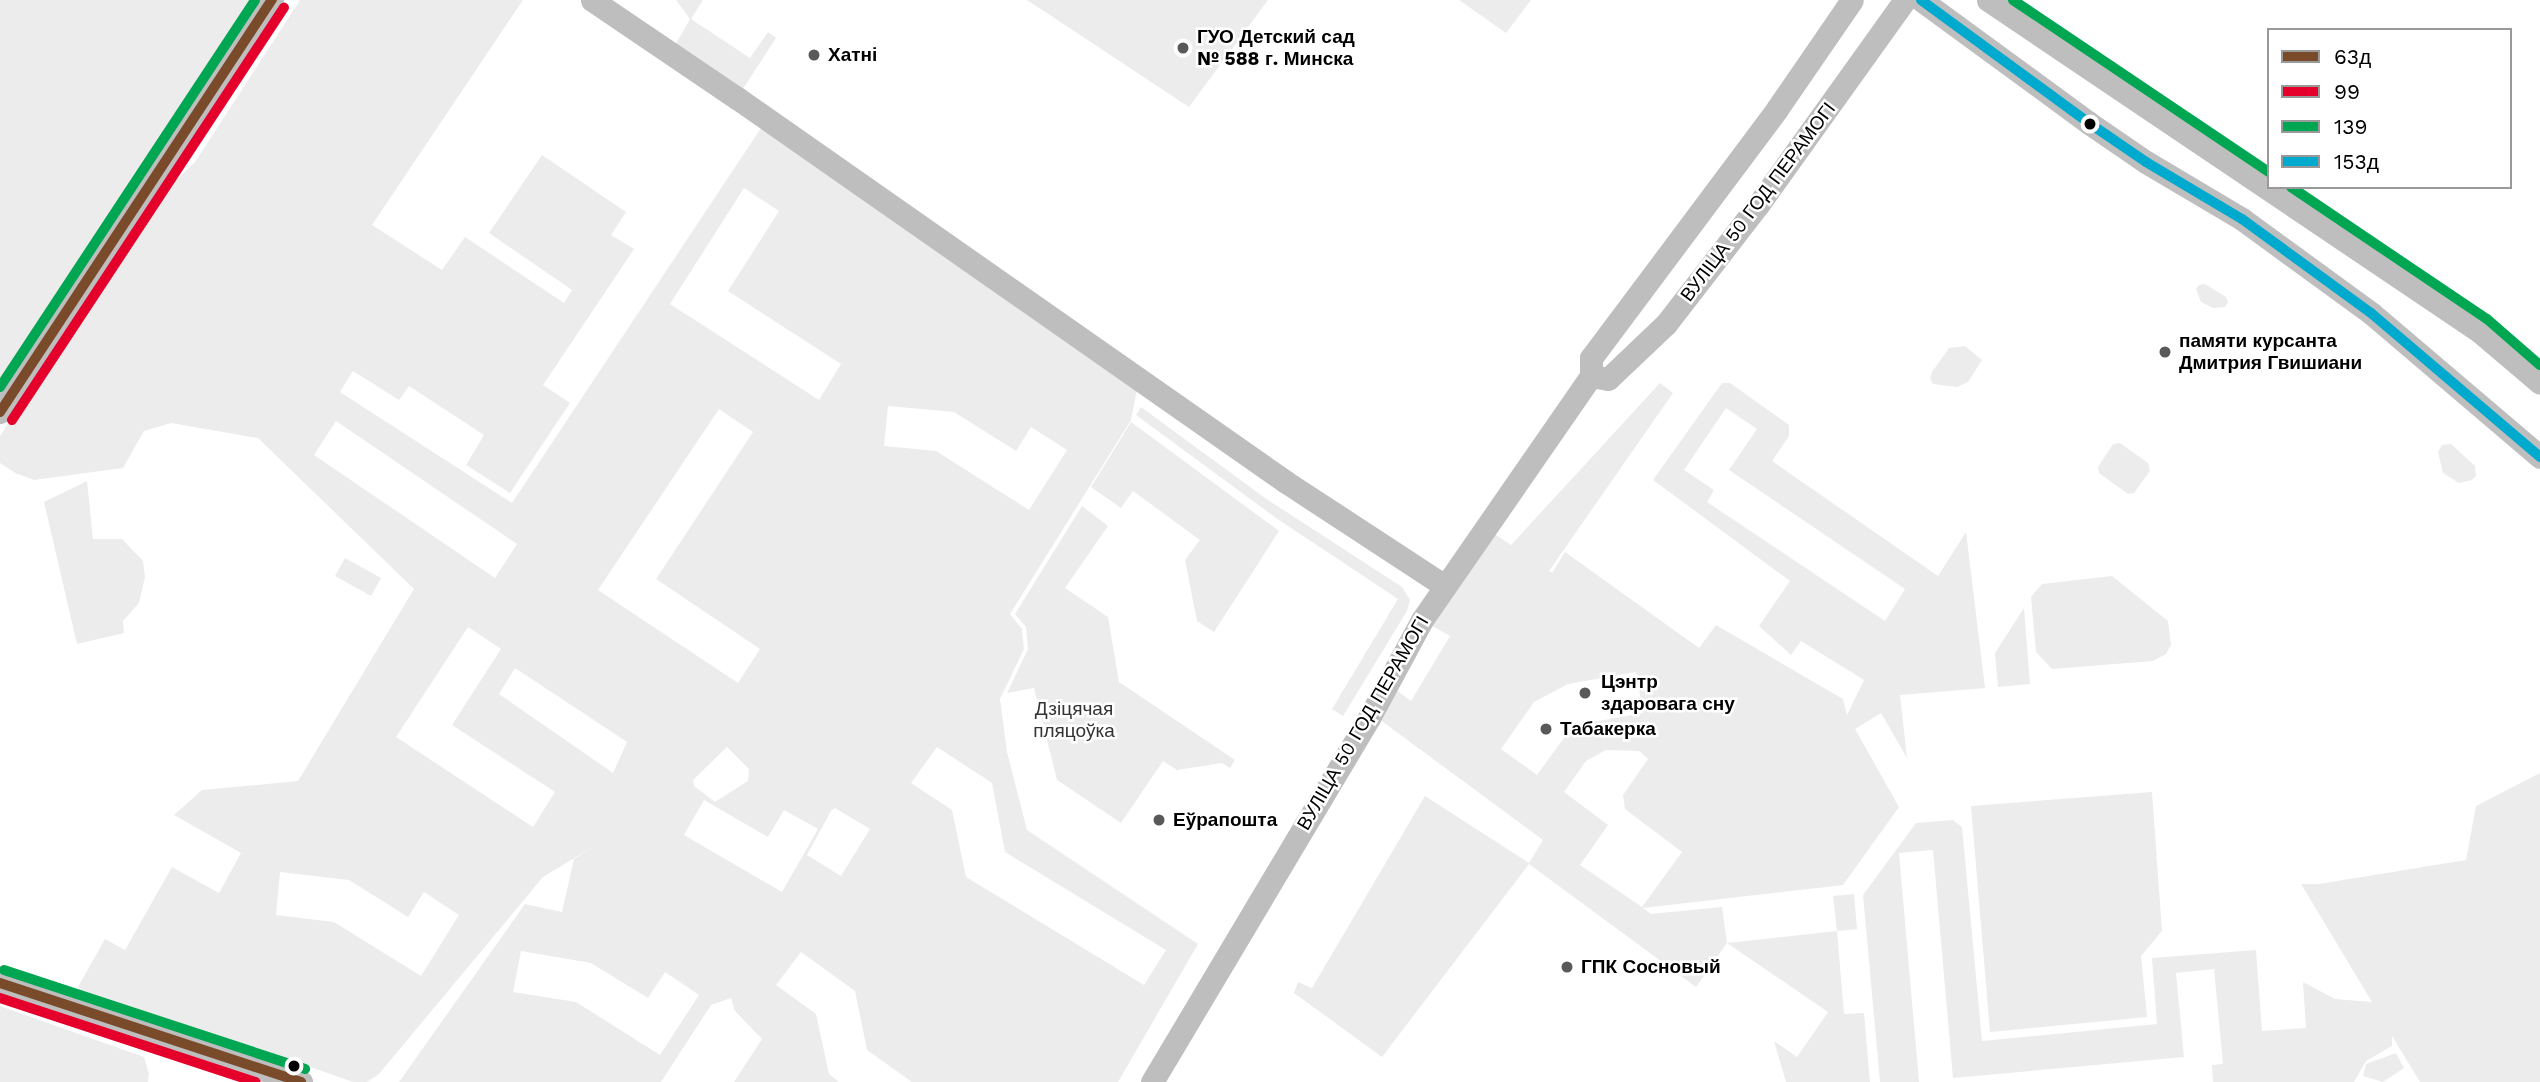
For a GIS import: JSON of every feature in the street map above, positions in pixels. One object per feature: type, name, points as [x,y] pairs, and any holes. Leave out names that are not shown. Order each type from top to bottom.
[{"type":"street","points":[[0,412],[272,0]]},
{"type":"street","points":[[592,0],[737,98],[1286,482],[1445,586]]},
{"type":"street","name":"ВУЛІЦА 50 ГОД ПЕРАМОГІ","points":[[1152,1082],[1369,718],[1422,620],[1591,376],[1591,358],[1761,130],[1852,0]]},
{"type":"street","name":"ВУЛІЦА 50 ГОД ПЕРАМОГІ","points":[[1591,376],[1608,379],[1666,324],[1758,205],[1905,0]]},
{"type":"street","points":[[1921,0],[2089,123],[2146,162],[2242,219],[2371,313],[2540,457]]},
{"type":"street","points":[[1988,0],[2267,188]]},
{"type":"street","points":[[2269,189],[2469,324],[2540,383]]},
{"type":"street","points":[[0,983],[301,1082]]},
{"type":"green space","points":[[0,0],[256,0],[0,382]]},
{"type":"green space","points":[[300,0],[523,0],[372,225],[442,270],[465,237],[564,303],[572,290],[489,233],[542,155],[626,212],[611,235],[634,249],[543,385],[570,403],[510,493],[466,465],[484,435],[409,386],[399,400],[353,371],[340,392],[512,503],[767,119],[1139,380],[1131,420],[1010,614],[1022,629],[1024,649],[1000,699],[1007,752],[1027,830],[1198,944],[1118,1082],[912,1082],[867,1050],[855,991],[801,952],[776,985],[816,1014],[829,1074],[839,1082],[734,1082],[762,1039],[735,1011],[731,998],[711,1005],[661,1082],[399,1082],[525,904],[562,912],[574,859],[594,846],[543,877],[379,1074],[367,1082],[353,1082],[248,1045],[137,1013],[133,1019],[78,997],[79,985],[105,939],[125,950],[172,867],[219,893],[241,853],[174,815],[202,790],[298,781],[414,589],[258,438],[171,423],[144,431],[123,468],[34,480],[15,473],[0,463],[0,436],[140,214],[195,162]],"holes":[[[744,188],[779,211],[728,291],[841,364],[819,400],[670,304]],[[888,406],[954,412],[1016,451],[1031,427],[1067,450],[1029,510],[936,451],[884,446]],[[719,409],[753,432],[656,579],[760,649],[738,683],[598,590]],[[336,421],[517,544],[495,578],[314,455]],[[468,627],[501,649],[452,725],[555,792],[533,827],[396,737]],[[515,668],[627,742],[613,773],[499,694]],[[727,747],[749,769],[748,781],[715,802],[694,786],[693,780]],[[937,747],[992,783],[1005,852],[1166,950],[1144,985],[966,877],[952,810],[911,783]],[[704,800],[768,837],[784,810],[818,829],[782,892],[684,835]],[[835,808],[870,829],[841,876],[807,855]],[[280,872],[349,880],[408,917],[424,892],[459,915],[421,976],[334,922],[276,915]],[[521,951],[591,963],[648,998],[665,972],[699,995],[660,1055],[576,1002],[513,992]]]},
{"type":"green space","points":[[676,0],[703,0],[691,19],[750,58],[768,32],[776,38],[737,98],[670,54],[690,19]]},
{"type":"green space","name":"ГУО Детский сад № 588 г. Минска","points":[[1027,0],[1268,0],[1189,107]]},
{"type":"green space","points":[[1459,0],[1531,0],[1506,33]]},
{"type":"green space","points":[[2205,284],[2226,297],[2228,302],[2225,307],[2213,308],[2201,302],[2196,289]]},
{"type":"green space","points":[[1965,346],[1982,360],[1968,382],[1957,387],[1933,384],[1930,379],[1932,372],[1949,348]]},
{"type":"green space","points":[[1660,383],[1673,393],[1549,571],[1552,573],[1565,552],[1699,648],[1716,625],[1843,699],[1847,715],[1864,680],[1801,641],[1791,655],[1759,626],[1790,581],[1653,480],[1722,383],[1730,383],[1789,425],[1789,436],[1772,461],[1938,576],[1966,532],[1985,688],[1900,695],[1907,758],[1881,713],[1855,729],[1899,807],[1843,885],[1643,908],[1651,914],[1722,907],[1727,943],[1696,987],[1529,864],[1382,1057],[1294,993],[1298,982],[1312,988],[1425,796],[1529,863],[1543,840],[1379,719],[1395,689],[1411,701],[1450,636],[1422,620],[1484,527],[1511,545]],"holes":[[[1726,408],[1757,429],[1729,470],[1905,589],[1885,621],[1707,502],[1714,490],[1684,470]],[[1636,672],[1643,713],[1587,723],[1566,735],[1537,775],[1501,749],[1534,702],[1568,684]],[[1606,750],[1639,751],[1648,759],[1623,795],[1625,809],[1682,852],[1642,907],[1580,865],[1608,825],[1564,792],[1586,761]]]},
{"type":"green space","points":[[1141,407],[1265,498],[1402,587],[1410,600],[1407,611],[1343,716],[1332,709],[1398,599],[1276,518],[1136,415]]},
{"type":"green space","points":[[1131,422],[1279,531],[1214,632],[1197,621],[1185,560],[1200,540],[1133,491],[1121,508],[1091,487]]},
{"type":"green space","points":[[2120,443],[2148,463],[2150,471],[2134,493],[2128,494],[2099,473],[2098,467],[2113,444]]},
{"type":"green space","points":[[2451,444],[2475,466],[2476,476],[2472,480],[2459,483],[2443,473],[2438,452],[2442,445]]},
{"type":"green space","points":[[87,481],[93,539],[122,539],[143,561],[145,577],[139,603],[123,621],[124,633],[77,644],[44,502]]},
{"type":"green space","name":"Дзіцячая пляцоўка","points":[[1082,506],[1108,526],[1065,588],[1108,617],[1119,682],[1235,760],[1230,768],[1222,763],[1177,770],[1163,761],[1121,823],[1057,780],[1034,688],[1007,693],[1028,649],[1026,627],[1015,614]]},
{"type":"green space","points":[[345,558],[381,578],[371,596],[335,576]]},
{"type":"green space","points":[[2112,576],[2168,621],[2171,645],[2166,654],[2153,661],[2052,669],[2036,652],[2031,597],[2042,584]]},
{"type":"green space","points":[[2024,608],[2030,684],[1998,687],[1995,653]]},
{"type":"green space","points":[[2540,773],[2540,1082],[2420,1082],[2392,1036],[2392,1046],[2366,1061],[2354,1082],[2213,1082],[2212,1065],[2223,1064],[2214,969],[2176,973],[2184,1057],[1953,1078],[1933,850],[1899,853],[1919,1082],[1880,1082],[1863,895],[1916,823],[1953,820],[1962,827],[1982,1041],[2157,1024],[2152,958],[2256,950],[2262,1031],[2306,1028],[2303,982],[2335,999],[2372,1002],[2301,884],[2319,884],[2466,860],[2476,806]]},
{"type":"green space","points":[[2152,792],[2162,931],[2141,956],[2147,1017],[1990,1032],[1971,806]]},
{"type":"green space","points":[[1854,894],[1857,929],[1837,931],[1833,896]]},
{"type":"green space","points":[[1837,931],[1844,1014],[1864,1013],[1870,1082],[1786,1082],[1774,1041],[1797,1057],[1828,1012],[1727,943]]},
{"type":"green space","points":[[0,1006],[144,1057],[149,1074],[148,1082],[0,1082]]},
{"type":"green space","points":[[2396,1053],[2404,1068],[2383,1082],[2363,1076],[2366,1064]]},
{"type":"transit line","name":"139","points":[[0,387],[255,0]]},
{"type":"transit line","name":"63д","points":[[0,412],[272,0]]},
{"type":"transit line","name":"153д","points":[[1921,0],[2089,123],[2146,162],[2242,219],[2371,313],[2540,457]]},
{"type":"transit line","name":"139","points":[[2013,0],[2267,171]]},
{"type":"transit line","name":"99","points":[[12,420],[284,8]]},
{"type":"transit line","name":"139","points":[[2294,189],[2487,319],[2540,365]]},
{"type":"transit line","name":"139","points":[[4,970],[305,1069]]},
{"type":"transit line","name":"63д","points":[[0,983],[301,1082]]},
{"type":"transit line","name":"99","points":[[0,998],[256,1082]]},
{"type":"place","name":"ГУО Детский сад № 588 г. Минска","points":[[1183,48]]},
{"type":"place","name":"Хатні","points":[[814,55]]},
{"type":"place","name":"памяти курсанта Дмитрия Гвишиани","points":[[2165,352]]},
{"type":"place","name":"Цэнтр здаровага сну","points":[[1585,693]]},
{"type":"place","name":"Табакерка","points":[[1546,729]]},
{"type":"place","name":"Еўрапошта","points":[[1159,820]]},
{"type":"place","name":"ГПК Сосновый","points":[[1567,967]]}]
